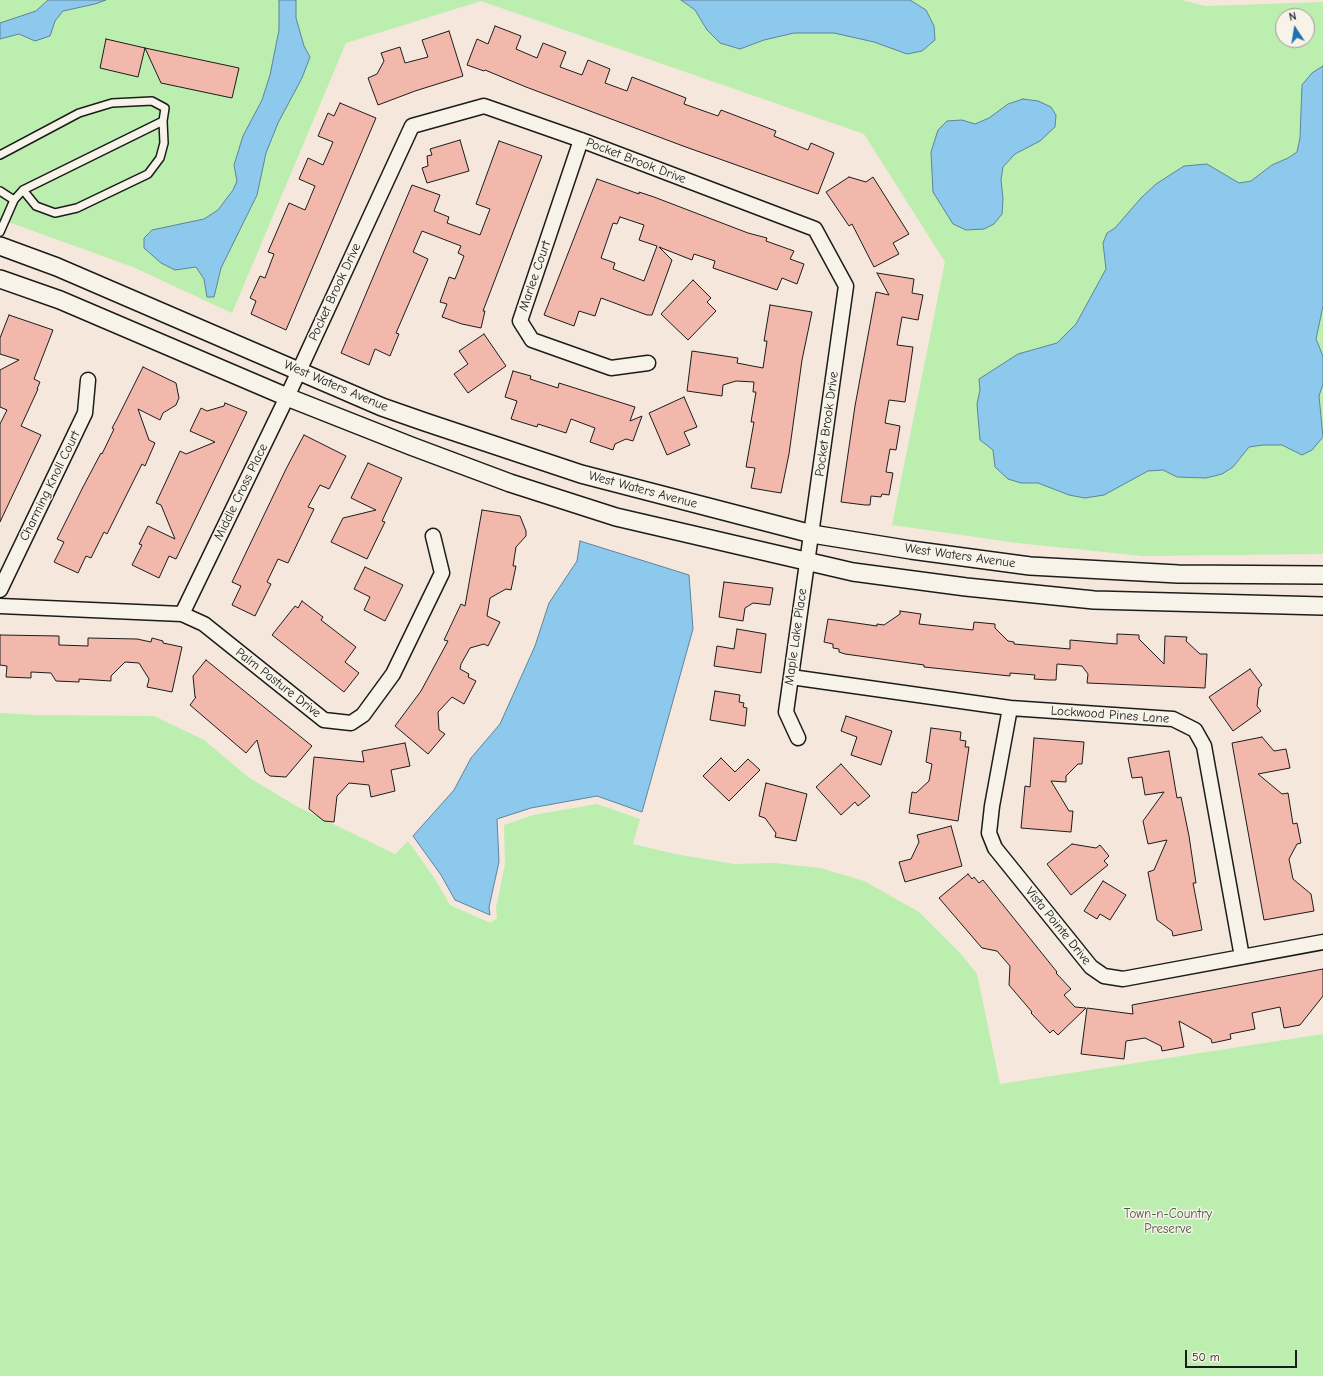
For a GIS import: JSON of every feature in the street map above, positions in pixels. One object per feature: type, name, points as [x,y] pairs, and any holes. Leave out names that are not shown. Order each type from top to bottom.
[{"type":"street","name":"Pocket Brook Drive","points":[[299,370],[412,126],[484,106],[581,140],[815,229],[846,286],[812,534]]},
{"type":"street","name":"Marlee Court","points":[[581,140],[520,321],[532,340],[611,368],[648,363]]},
{"type":"street","name":"West Waters Avenue","points":[[0,246],[57,267],[410,417],[581,474],[812,534],[911,550],[1030,566],[1178,574],[1323,575]]},
{"type":"street","name":"West Waters Avenue","points":[[0,279],[60,300],[287,397],[510,483],[616,517],[853,572],[966,587],[1094,600],[1323,606]]},
{"type":"street","name":"Middle Cross Place","points":[[182,614],[299,370]]},
{"type":"street","name":"Charming Knoll Court","points":[[0,590],[85,413],[88,380]]},
{"type":"street","name":"Maple Lake Place","points":[[798,738],[786,712],[806,561],[812,534]]},
{"type":"street","name":"Palm Pasture Drive","points":[[0,606],[182,614],[204,624],[324,720],[351,723],[363,716],[393,674],[442,572],[433,536]]},
{"type":"street","name":"Lockwood Pines Lane","points":[[791,677],[1010,708],[1173,719],[1195,730],[1204,746],[1242,957]]},
{"type":"street","name":"Vista Pointe Drive","points":[[1010,708],[992,806],[989,833],[995,848],[1091,967],[1104,976],[1123,979],[1323,942]]},
{"type":"lane","points":[[0,155],[79,113],[112,103],[152,101],[165,108],[162,120],[164,143],[160,158],[148,174],[77,208],[55,213],[36,206],[23,190]]},
{"type":"lane","points":[[0,232],[14,200],[23,190],[162,120]]},
{"type":"lane","points":[[0,191],[14,200]]},
{"type":"green space","points":[[0,0],[1182,0],[1205,6],[1323,2],[1323,554],[1143,556],[1017,543],[892,525],[945,262],[864,134],[481,1],[346,43],[232,313],[133,267],[0,219]]},
{"type":"green space","name":"Town-n-Country Preserve","points":[[0,713],[36,715],[154,716],[204,740],[248,777],[296,806],[395,854],[408,841],[435,879],[450,905],[488,922],[492,922],[497,918],[496,908],[505,864],[504,825],[533,815],[597,804],[640,819],[633,844],[675,854],[734,864],[774,863],[820,868],[864,881],[919,912],[961,954],[977,974],[1000,1084],[1323,1034],[1323,1376],[0,1376]]},
{"type":"water","points":[[48,0],[106,0],[63,11],[55,21],[50,36],[35,41],[19,34],[0,39],[0,23],[36,11]]},
{"type":"water","points":[[279,0],[296,0],[296,18],[304,46],[310,57],[302,78],[278,123],[266,153],[257,195],[221,268],[214,297],[207,297],[204,279],[196,267],[175,270],[161,263],[144,248],[144,238],[152,230],[204,219],[218,210],[233,190],[237,181],[234,165],[243,136],[262,100],[270,75],[279,30]]},
{"type":"water","points":[[681,0],[910,0],[926,10],[934,26],[935,40],[922,51],[907,54],[874,42],[834,33],[794,33],[764,40],[740,49],[720,43],[707,30],[695,10]]},
{"type":"water","points":[[1323,66],[1323,306],[1316,339],[1323,356],[1323,384],[1319,396],[1323,437],[1312,450],[1302,455],[1282,445],[1249,447],[1233,467],[1222,474],[1206,478],[1177,477],[1163,470],[1148,471],[1104,495],[1085,498],[1069,495],[1038,483],[1021,483],[1008,479],[995,467],[993,450],[980,440],[977,404],[980,390],[979,379],[1018,354],[1057,343],[1076,324],[1106,269],[1103,243],[1107,233],[1115,228],[1141,198],[1156,184],[1184,166],[1207,164],[1239,183],[1251,181],[1272,165],[1297,152],[1300,138],[1302,85],[1312,73]]},
{"type":"water","points":[[1023,99],[1038,101],[1051,107],[1056,115],[1055,127],[1040,141],[1015,154],[1003,167],[1001,180],[1003,199],[1002,214],[994,224],[984,229],[966,230],[953,224],[933,192],[931,152],[938,130],[947,121],[962,120],[975,124],[989,118],[1008,104]]},
{"type":"water","points":[[580,541],[689,575],[693,629],[642,812],[597,796],[531,808],[497,819],[499,862],[489,907],[490,915],[455,900],[441,875],[413,836],[454,790],[471,758],[500,724],[535,646],[549,603],[577,561]]},
{"type":"building","points":[[495,26],[521,36],[516,49],[537,58],[543,43],[566,52],[560,67],[582,75],[588,60],[610,69],[605,83],[627,91],[632,77],[686,98],[684,104],[718,116],[721,110],[776,131],[774,136],[808,150],[811,143],[834,153],[818,194],[683,146],[485,70],[484,71],[467,65],[477,39],[488,44]]},
{"type":"building","points":[[449,31],[463,76],[415,91],[378,105],[368,78],[377,74],[384,61],[381,53],[400,47],[405,63],[428,57],[422,40]]},
{"type":"building","points":[[106,39],[145,48],[138,77],[100,68]]},
{"type":"building","points":[[145,48],[239,68],[232,98],[161,83]]},
{"type":"building","points":[[340,103],[376,118],[286,330],[251,314],[256,301],[250,298],[260,276],[265,278],[274,254],[268,252],[289,203],[305,210],[315,186],[299,179],[308,158],[323,165],[333,142],[318,136],[328,113],[334,116]]},
{"type":"building","points":[[460,140],[469,171],[427,183],[422,168],[428,166],[427,156],[432,155],[430,149]]},
{"type":"building","points":[[499,141],[542,156],[483,311],[485,311],[481,328],[462,324],[442,317],[447,304],[440,302],[449,277],[455,279],[464,256],[458,253],[461,246],[422,231],[413,252],[428,259],[396,333],[399,334],[390,356],[375,349],[369,365],[341,353],[412,185],[440,195],[434,211],[449,217],[447,223],[480,235],[490,209],[476,204]]},
{"type":"building","points":[[849,177],[866,182],[873,177],[909,234],[893,243],[899,254],[874,267],[852,224],[849,226],[826,192]]},
{"type":"building","points":[[597,179],[639,194],[639,192],[654,197],[748,233],[767,238],[766,241],[794,251],[790,259],[804,264],[797,284],[782,278],[777,290],[713,268],[715,261],[694,254],[692,260],[659,247],[672,260],[652,315],[647,315],[601,298],[595,316],[579,311],[574,326],[544,315]],"holes":[[[620,217],[644,225],[639,240],[657,246],[644,281],[613,269],[615,263],[601,258],[613,223],[617,224]]]},
{"type":"building","points":[[877,273],[914,279],[912,293],[923,295],[918,320],[902,317],[897,345],[913,347],[905,402],[889,400],[885,423],[900,426],[896,450],[890,449],[886,472],[893,473],[889,495],[882,494],[881,497],[871,496],[870,505],[865,505],[841,502],[855,406],[876,292],[889,295]]},
{"type":"building","points":[[693,280],[711,298],[707,302],[716,311],[688,340],[661,314]]},
{"type":"building","points":[[770,305],[812,312],[802,360],[789,454],[781,493],[751,488],[755,468],[746,467],[754,422],[751,422],[756,392],[753,392],[754,382],[736,381],[723,385],[722,396],[687,391],[692,351],[738,358],[737,363],[763,368],[767,341],[764,341]]},
{"type":"building","points":[[9,315],[53,330],[34,379],[40,382],[38,389],[21,426],[41,435],[0,522],[0,424],[7,410],[0,407],[0,370],[19,360],[0,354],[0,338]]},
{"type":"building","points":[[484,334],[506,366],[468,393],[454,374],[468,364],[459,351]]},
{"type":"building","points":[[143,367],[176,383],[179,398],[176,405],[163,413],[160,420],[138,409],[149,440],[155,443],[145,466],[142,464],[107,534],[104,532],[91,558],[86,556],[78,573],[54,562],[64,542],[57,539],[101,453],[102,454],[114,429],[112,428]]},
{"type":"building","points":[[513,371],[531,376],[530,379],[558,388],[559,383],[635,407],[630,421],[642,416],[633,441],[626,439],[615,444],[613,450],[590,442],[595,428],[571,419],[566,433],[538,424],[537,427],[511,419],[517,401],[505,397]]},
{"type":"building","points":[[684,397],[697,427],[684,432],[690,445],[667,455],[649,413]]},
{"type":"building","points":[[225,403],[247,412],[176,559],[169,556],[159,578],[132,565],[142,545],[139,544],[148,526],[175,539],[161,505],[156,503],[180,451],[186,454],[215,442],[190,431],[201,408],[207,411],[224,406]]},
{"type":"building","points":[[304,435],[346,456],[329,489],[320,485],[308,507],[314,509],[288,563],[278,559],[267,582],[271,584],[255,616],[232,605],[241,586],[232,582],[286,469]]},
{"type":"building","points":[[368,463],[402,478],[382,521],[385,522],[367,559],[331,542],[343,518],[376,510],[351,498]]},
{"type":"building","points":[[482,510],[520,516],[526,531],[526,536],[516,547],[513,566],[516,566],[511,590],[506,589],[490,598],[487,616],[500,622],[488,646],[484,644],[470,648],[461,664],[460,669],[469,674],[468,677],[476,681],[464,704],[452,697],[438,712],[439,730],[445,734],[428,754],[395,726],[421,691],[448,641],[444,640],[461,604],[465,606]]},
{"type":"building","points":[[365,567],[403,585],[385,621],[364,610],[370,597],[354,589]]},
{"type":"building","points":[[724,582],[773,588],[770,605],[753,603],[745,608],[743,621],[719,617]]},
{"type":"building","points":[[302,601],[323,617],[321,620],[356,647],[345,662],[359,673],[344,692],[272,635],[295,606],[298,608]]},
{"type":"building","points":[[900,611],[921,614],[919,624],[973,630],[974,622],[995,624],[995,628],[1008,641],[1014,642],[1014,644],[1070,649],[1070,640],[1117,644],[1117,634],[1139,635],[1139,639],[1164,664],[1165,636],[1187,637],[1186,641],[1200,654],[1207,654],[1205,688],[1087,683],[1088,674],[1082,666],[1057,664],[1056,680],[1034,679],[1035,675],[1010,673],[1010,676],[924,667],[924,665],[845,654],[839,652],[839,649],[833,648],[833,644],[824,642],[828,619],[877,626],[877,624],[884,625],[900,614]]},
{"type":"building","points":[[737,629],[766,634],[761,673],[714,666],[717,646],[734,649]]},
{"type":"building","points":[[0,635],[59,636],[59,645],[88,646],[88,638],[137,639],[151,642],[152,638],[163,641],[163,643],[182,647],[172,692],[147,687],[149,679],[139,663],[125,662],[111,676],[111,681],[79,679],[79,682],[56,681],[51,673],[31,672],[31,678],[6,677],[7,666],[0,665]]},
{"type":"building","points":[[206,660],[312,746],[286,777],[270,776],[265,772],[257,740],[246,753],[190,705],[196,697],[193,676]]},
{"type":"building","points":[[1250,669],[1262,685],[1259,688],[1257,706],[1261,711],[1233,731],[1209,697]]},
{"type":"building","points":[[715,691],[740,695],[739,702],[744,703],[743,707],[747,708],[745,726],[710,720]]},
{"type":"building","points":[[846,716],[892,731],[881,765],[851,755],[857,737],[841,731]]},
{"type":"building","points":[[931,728],[961,732],[960,740],[966,741],[965,747],[969,747],[958,821],[909,813],[912,792],[916,793],[929,781],[932,764],[926,762]]},
{"type":"building","points":[[1262,737],[1274,751],[1286,749],[1290,768],[1258,774],[1282,794],[1288,793],[1293,824],[1297,823],[1301,843],[1297,844],[1289,859],[1293,879],[1311,894],[1314,911],[1264,920],[1232,743]]},
{"type":"building","points":[[1034,738],[1084,742],[1082,764],[1078,764],[1066,776],[1066,782],[1051,781],[1069,811],[1073,811],[1071,832],[1021,828],[1025,786],[1030,787]]},
{"type":"building","points":[[405,743],[410,766],[391,770],[395,791],[371,797],[369,785],[349,783],[337,796],[334,822],[324,821],[309,809],[314,757],[364,762],[362,751]]},
{"type":"building","points":[[1169,751],[1177,798],[1181,797],[1189,836],[1196,883],[1193,883],[1202,930],[1173,936],[1172,931],[1157,920],[1148,872],[1154,870],[1167,840],[1148,844],[1143,821],[1164,792],[1145,795],[1142,777],[1132,778],[1128,758]]},
{"type":"building","points":[[721,758],[735,772],[748,759],[760,770],[729,801],[703,776]]},
{"type":"building","points":[[841,764],[870,796],[858,806],[855,802],[841,815],[816,787]]},
{"type":"building","points":[[766,783],[807,794],[796,841],[775,837],[776,833],[765,818],[759,816]]},
{"type":"building","points":[[951,826],[962,866],[905,882],[899,862],[911,859],[919,842],[917,835]]},
{"type":"building","points":[[1072,844],[1096,848],[1100,845],[1109,856],[1104,861],[1108,865],[1071,895],[1047,864]]},
{"type":"building","points":[[968,874],[972,879],[974,877],[979,883],[983,880],[1057,972],[1056,973],[1071,989],[1064,995],[1075,1007],[1086,1008],[1058,1035],[1053,1030],[1050,1033],[1031,1013],[1032,1012],[1009,985],[1010,966],[997,951],[982,948],[939,898]]},
{"type":"building","points":[[1103,881],[1126,895],[1110,920],[1100,914],[1097,919],[1084,911]]},
{"type":"building","points":[[1323,969],[1323,996],[1300,1025],[1284,1028],[1280,1007],[1252,1013],[1255,1029],[1230,1034],[1231,1039],[1212,1043],[1211,1039],[1179,1021],[1184,1047],[1162,1051],[1161,1046],[1145,1038],[1126,1041],[1124,1059],[1081,1054],[1087,1008],[1133,1014],[1132,1005]]}]
